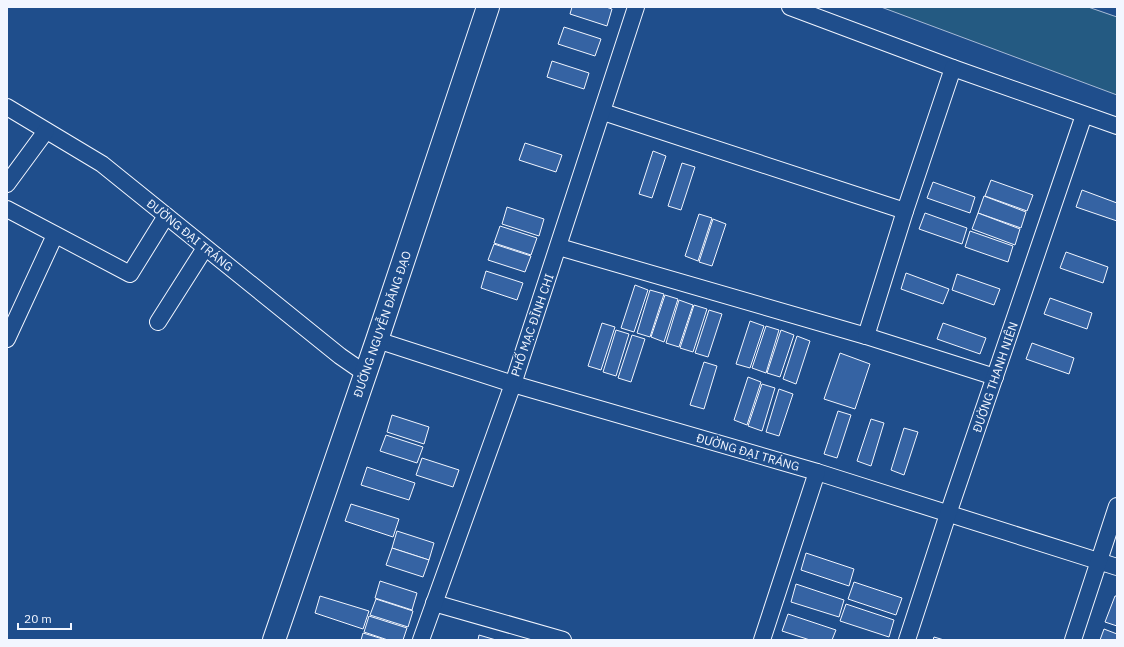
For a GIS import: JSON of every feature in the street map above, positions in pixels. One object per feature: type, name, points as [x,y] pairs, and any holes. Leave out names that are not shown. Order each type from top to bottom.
[{"type":"main road","name":"ĐƯỜNG NGUYỄN ĐĂNG ĐẠO","points":[[274,640],[378,340],[488,7]]},
{"type":"street","name":"PHỐ MẠC ĐĨNH CHI","points":[[421,640],[513,384],[636,7]]},
{"type":"street","points":[[790,7],[953,68],[1117,126]]},
{"type":"street","points":[[866,336],[953,68]]},
{"type":"street","name":"ĐƯỜNG ĐẠI TRÁNG","points":[[7,107],[102,164],[340,356],[366,374]]},
{"type":"street","points":[[603,112],[905,212]]},
{"type":"street","name":"ĐƯỜNG THANH NIÊN","points":[[907,640],[948,514],[1084,115]]},
{"type":"street","points":[[7,184],[46,130]]},
{"type":"street","points":[[7,209],[130,274],[166,216]]},
{"type":"street","points":[[7,339],[55,234]]},
{"type":"street","points":[[558,247],[866,336],[995,378]]},
{"type":"street","points":[[158,322],[205,248]]},
{"type":"street","name":"ĐƯỜNG ĐẠI TRÁNG","points":[[378,340],[513,384],[817,472],[1117,567]]},
{"type":"street","points":[[762,640],[817,472]]},
{"type":"street","points":[[1073,640],[1117,506]]},
{"type":"street","points":[[434,603],[563,640]]},
{"type":"shaded area","points":[[881,7],[1088,7],[1117,17],[1117,95]]},
{"type":"building","points":[[572,7],[606,7],[612,9],[607,26],[570,14]]},
{"type":"building","points":[[564,27],[601,39],[595,56],[558,44]]},
{"type":"building","points":[[552,61],[589,73],[584,89],[547,77]]},
{"type":"building","points":[[525,143],[562,155],[556,172],[519,160]]},
{"type":"building","points":[[653,151],[666,156],[652,198],[639,194]]},
{"type":"building","points":[[682,163],[695,167],[681,210],[668,206]]},
{"type":"building","points":[[991,180],[1033,195],[1027,211],[985,196]]},
{"type":"building","points":[[933,182],[975,197],[970,213],[927,198]]},
{"type":"building","points":[[1082,190],[1117,203],[1117,221],[1076,207]]},
{"type":"building","points":[[984,196],[1026,212],[1021,228],[978,213]]},
{"type":"building","points":[[507,207],[544,219],[539,236],[502,224]]},
{"type":"building","points":[[925,213],[967,228],[962,244],[919,229]]},
{"type":"building","points":[[978,213],[1020,229],[1015,245],[972,229]]},
{"type":"building","points":[[699,214],[712,218],[698,261],[685,256]]},
{"type":"building","points":[[713,219],[726,224],[712,266],[699,262]]},
{"type":"building","points":[[500,226],[537,238],[531,255],[494,243]]},
{"type":"building","points":[[970,231],[1013,246],[1008,262],[965,247]]},
{"type":"building","points":[[494,244],[531,256],[525,272],[488,260]]},
{"type":"building","points":[[1066,252],[1108,267],[1103,283],[1060,268]]},
{"type":"building","points":[[486,271],[523,283],[517,300],[481,288]]},
{"type":"building","points":[[906,273],[949,289],[943,304],[901,289]]},
{"type":"building","points":[[957,274],[1000,289],[994,305],[952,290]]},
{"type":"building","points":[[635,285],[648,290],[634,332],[621,328]]},
{"type":"building","points":[[650,290],[664,294],[650,337],[637,333]]},
{"type":"building","points":[[665,295],[678,299],[664,342],[651,337]]},
{"type":"building","points":[[1050,298],[1092,313],[1087,329],[1044,314]]},
{"type":"building","points":[[679,300],[693,305],[679,347],[666,343]]},
{"type":"building","points":[[694,305],[707,309],[693,352],[680,348]]},
{"type":"building","points":[[709,310],[722,314],[708,357],[695,353]]},
{"type":"building","points":[[750,321],[764,326],[750,368],[736,364]]},
{"type":"building","points":[[602,323],[615,327],[601,370],[588,366]]},
{"type":"building","points":[[943,323],[986,338],[980,354],[937,339]]},
{"type":"building","points":[[766,326],[779,330],[766,373],[752,368]]},
{"type":"building","points":[[616,330],[629,334],[616,376],[603,372]]},
{"type":"building","points":[[781,330],[794,335],[780,377],[767,373]]},
{"type":"building","points":[[632,335],[645,339],[631,382],[618,378]]},
{"type":"building","points":[[797,336],[810,341],[796,384],[783,379]]},
{"type":"building","points":[[1032,343],[1074,358],[1069,374],[1026,359]]},
{"type":"building","points":[[840,353],[870,364],[855,409],[824,399]]},
{"type":"building","points":[[704,362],[717,366],[704,409],[690,405]]},
{"type":"building","points":[[748,377],[761,382],[747,425],[734,420]]},
{"type":"building","points":[[762,384],[775,388],[762,431],[748,426]]},
{"type":"building","points":[[779,389],[793,394],[779,436],[766,432]]},
{"type":"building","points":[[838,411],[851,415],[837,458],[824,454]]},
{"type":"building","points":[[392,415],[429,427],[424,444],[387,432]]},
{"type":"building","points":[[871,419],[884,423],[871,466],[857,461]]},
{"type":"building","points":[[904,428],[918,432],[904,475],[891,470]]},
{"type":"building","points":[[386,435],[423,447],[417,463],[380,451]]},
{"type":"building","points":[[422,458],[459,470],[453,487],[416,475]]},
{"type":"building","points":[[367,467],[415,483],[409,500],[361,485]]},
{"type":"building","points":[[351,504],[399,519],[393,537],[345,521]]},
{"type":"building","points":[[397,531],[434,543],[429,560],[392,548]]},
{"type":"building","points":[[392,548],[429,560],[423,577],[386,565]]},
{"type":"building","points":[[806,553],[854,569],[849,586],[801,570]]},
{"type":"building","points":[[380,581],[417,593],[412,610],[375,598]]},
{"type":"building","points":[[854,582],[902,598],[896,615],[848,599]]},
{"type":"building","points":[[796,584],[844,600],[839,617],[791,602]]},
{"type":"building","points":[[320,596],[369,611],[363,629],[315,613]]},
{"type":"building","points":[[1115,596],[1117,596],[1117,626],[1105,622]]},
{"type":"building","points":[[376,599],[413,611],[408,627],[370,615]]},
{"type":"building","points":[[846,604],[894,620],[889,637],[840,621]]},
{"type":"building","points":[[788,614],[836,630],[832,640],[810,640],[782,631]]},
{"type":"building","points":[[369,616],[407,628],[403,640],[388,640],[364,632]]},
{"type":"building","points":[[1104,629],[1117,634],[1117,640],[1100,640]]},
{"type":"building","points":[[363,633],[386,640],[361,640]]},
{"type":"building","points":[[479,635],[496,640],[478,640]]},
{"type":"building","points":[[934,637],[944,640],[933,640]]}]
